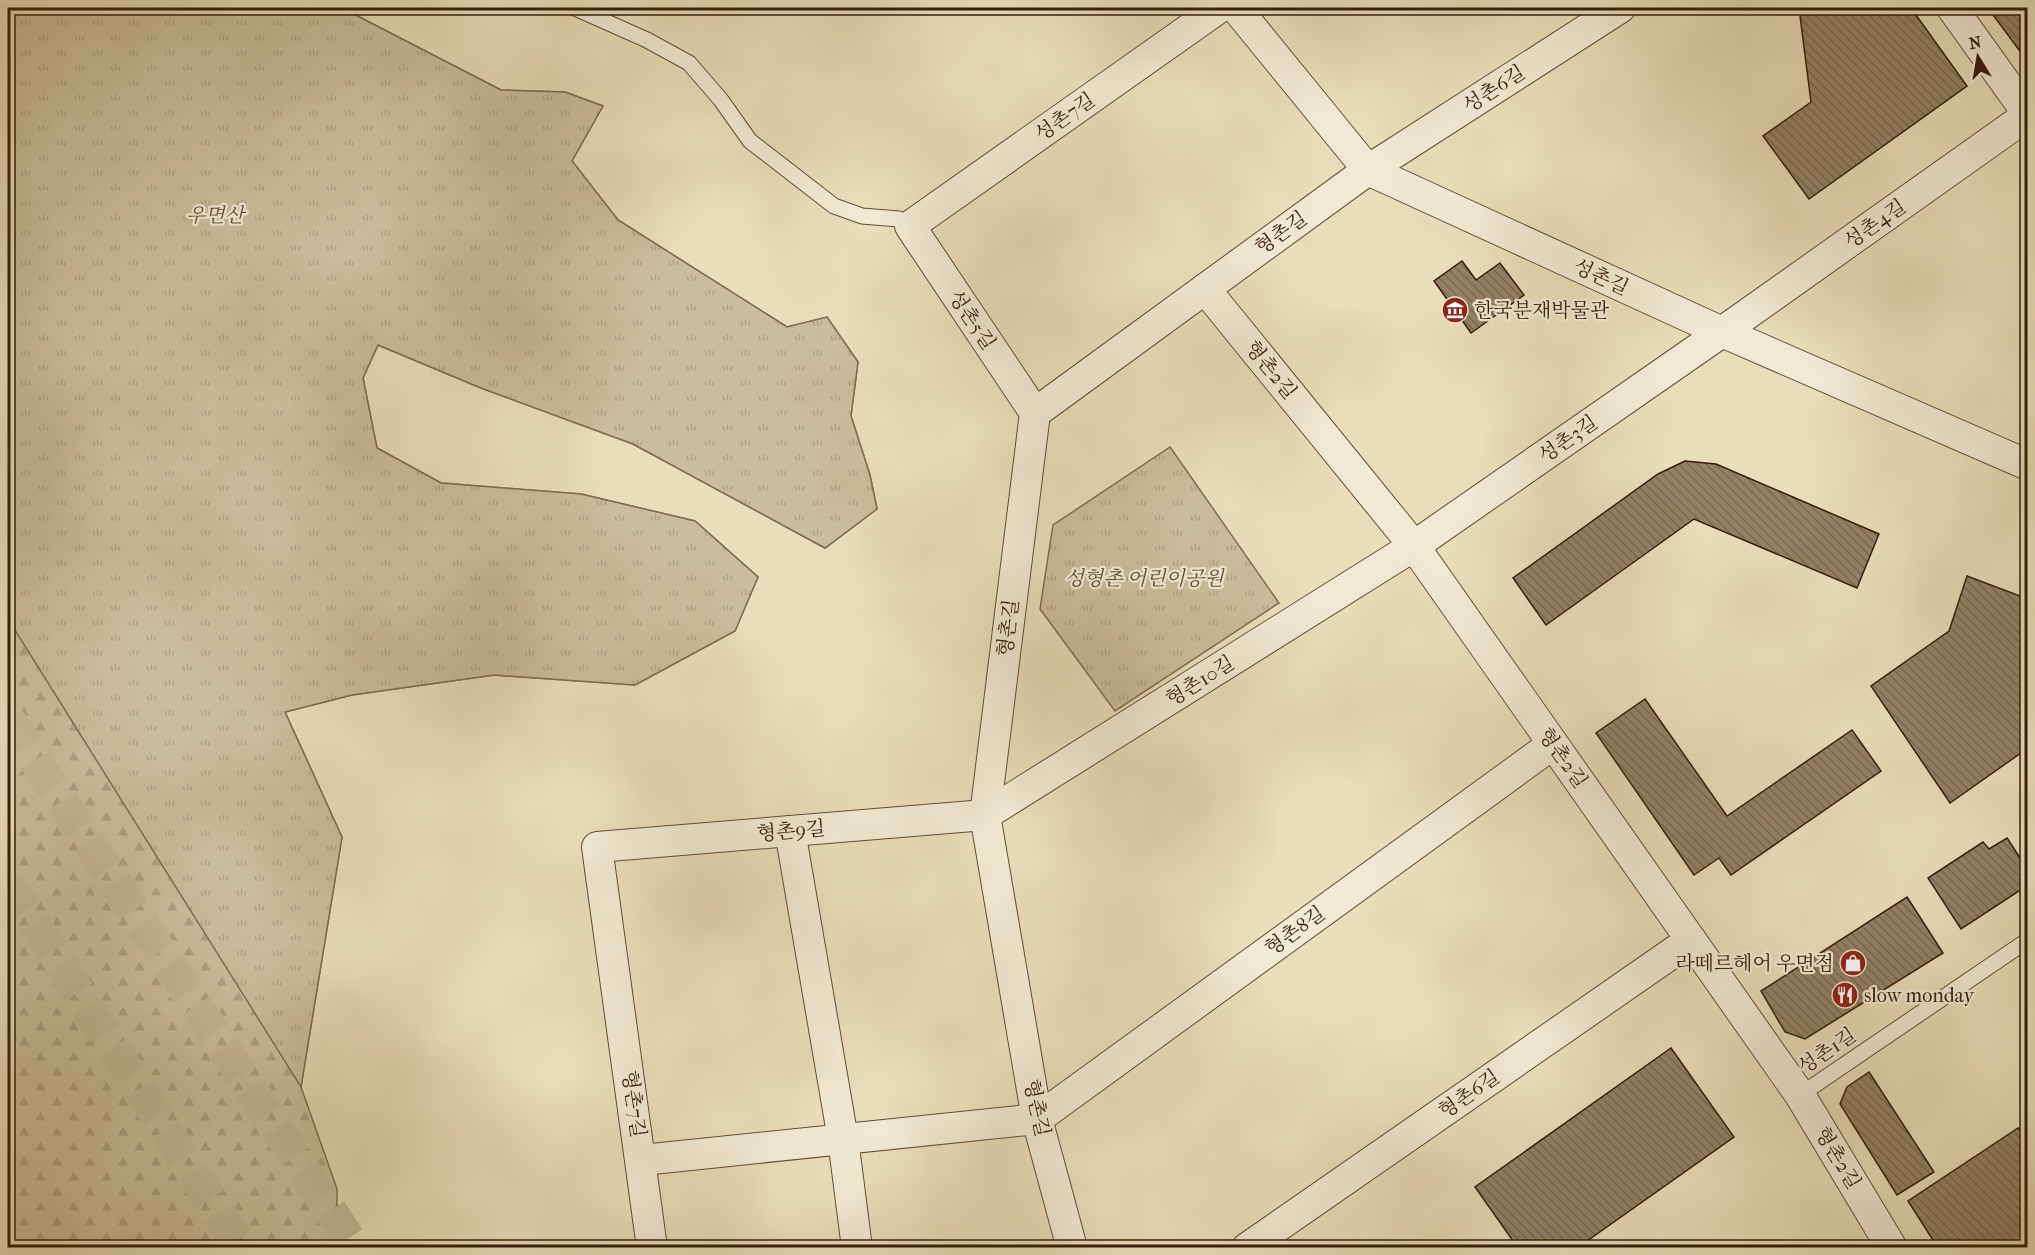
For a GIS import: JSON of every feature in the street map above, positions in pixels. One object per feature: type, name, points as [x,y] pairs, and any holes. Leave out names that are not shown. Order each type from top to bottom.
[{"type":"street","name":"성촌7길","points":[[910,226],[1219,8]]},
{"type":"street","name":"성촌길","points":[[1236,8],[1368,170],[1722,332],[2028,465]]},
{"type":"street","name":"성촌6길","points":[[1368,170],[1620,8]]},
{"type":"street","name":"성촌4길","points":[[1722,332],[2028,114],[1952,8]]},
{"type":"street","name":"형촌길","points":[[1072,1248],[1037,1119],[986,815],[1035,413],[1368,170]]},
{"type":"street","name":"성촌5길","points":[[910,226],[1035,413]]},
{"type":"street","name":"형촌2길","points":[[1205,289],[1414,546],[1800,1095],[1892,1248]]},
{"type":"street","name":"성촌3길","points":[[1414,546],[1722,332]]},
{"type":"street","name":"형촌10길","points":[[986,815],[1414,546]]},
{"type":"street","name":"형촌8길","points":[[1037,1119],[1553,744]]},
{"type":"street","name":"형촌9길","points":[[597,847],[986,815]]},
{"type":"street","points":[[790,831],[843,1139],[857,1248]]},
{"type":"street","name":"형촌7길","points":[[597,847],[642,1160],[1037,1119]]},
{"type":"street","name":"형촌6길","points":[[1247,1248],[1691,940]]},
{"type":"street","points":[[642,1160],[652,1248]]},
{"type":"lane","points":[[575,8],[647,40],[689,63],[721,100],[750,141],[834,206],[862,216],[899,219],[910,226]]},
{"type":"lane","name":"성촌1길","points":[[1800,1095],[2028,940]]},
{"type":"green space","name":"우면산","points":[[8,8],[342,8],[501,90],[565,92],[603,106],[572,161],[618,220],[787,327],[827,317],[858,362],[851,416],[870,475],[877,509],[825,548],[633,444],[481,388],[378,345],[363,378],[377,448],[441,483],[581,494],[695,521],[758,577],[735,631],[635,685],[494,675],[352,695],[285,712],[342,837],[301,1087],[337,1189],[337,1247],[8,1247]]},
{"type":"green space","name":"우면산","points":[[8,8],[342,8],[501,90],[565,92],[603,106],[572,161],[618,220],[787,327],[827,317],[858,362],[851,416],[870,475],[877,509],[825,548],[633,444],[481,388],[378,345],[363,378],[377,448],[441,483],[581,494],[695,521],[758,577],[735,631],[635,685],[494,675],[352,695],[285,712],[342,837],[301,1087],[8,619]]},
{"type":"green space","name":"성형촌 어린이공원","points":[[1170,447],[1279,603],[1115,711],[1040,609],[1053,525]]},
{"type":"building","points":[[1799,8],[1911,8],[1967,86],[1809,199],[1763,136],[1811,102]]},
{"type":"building","points":[[1988,8],[2028,8],[2028,50],[2022,54]]},
{"type":"building","points":[[1462,261],[1476,280],[1500,263],[1524,295],[1471,333],[1434,281]]},
{"type":"building","points":[[1685,461],[1716,464],[1879,534],[1857,588],[1694,519],[1546,625],[1513,578],[1658,474]]},
{"type":"building","points":[[1967,576],[2028,599],[2028,748],[1950,803],[1871,686],[1949,631]]},
{"type":"building","points":[[1645,699],[1727,816],[1852,730],[1881,771],[1731,875],[1719,858],[1694,875],[1596,733]]},
{"type":"building","points":[[2007,838],[2028,870],[2028,885],[1961,929],[1928,878],[1983,842],[1989,849]]},
{"type":"building","points":[[1907,897],[1943,953],[1805,1039],[1785,1032],[1761,991]]},
{"type":"building","points":[[1671,1048],[1734,1137],[1577,1248],[1518,1248],[1475,1187]]},
{"type":"building","points":[[1869,1072],[1934,1172],[1897,1195],[1840,1104],[1847,1087]]},
{"type":"building","points":[[2018,1128],[2028,1143],[2028,1248],[1938,1248],[1908,1201]]},
{"type":"tunnel","points":[[8,719],[355,1248]]},
{"type":"tunnel","points":[[8,882],[241,1248]]},
{"type":"place","name":"한국분재박물관","points":[[1455,310]]},
{"type":"place","name":"라떼르헤어 우면점","points":[[1853,963]]},
{"type":"place","name":"slow monday","points":[[1845,995]]}]
